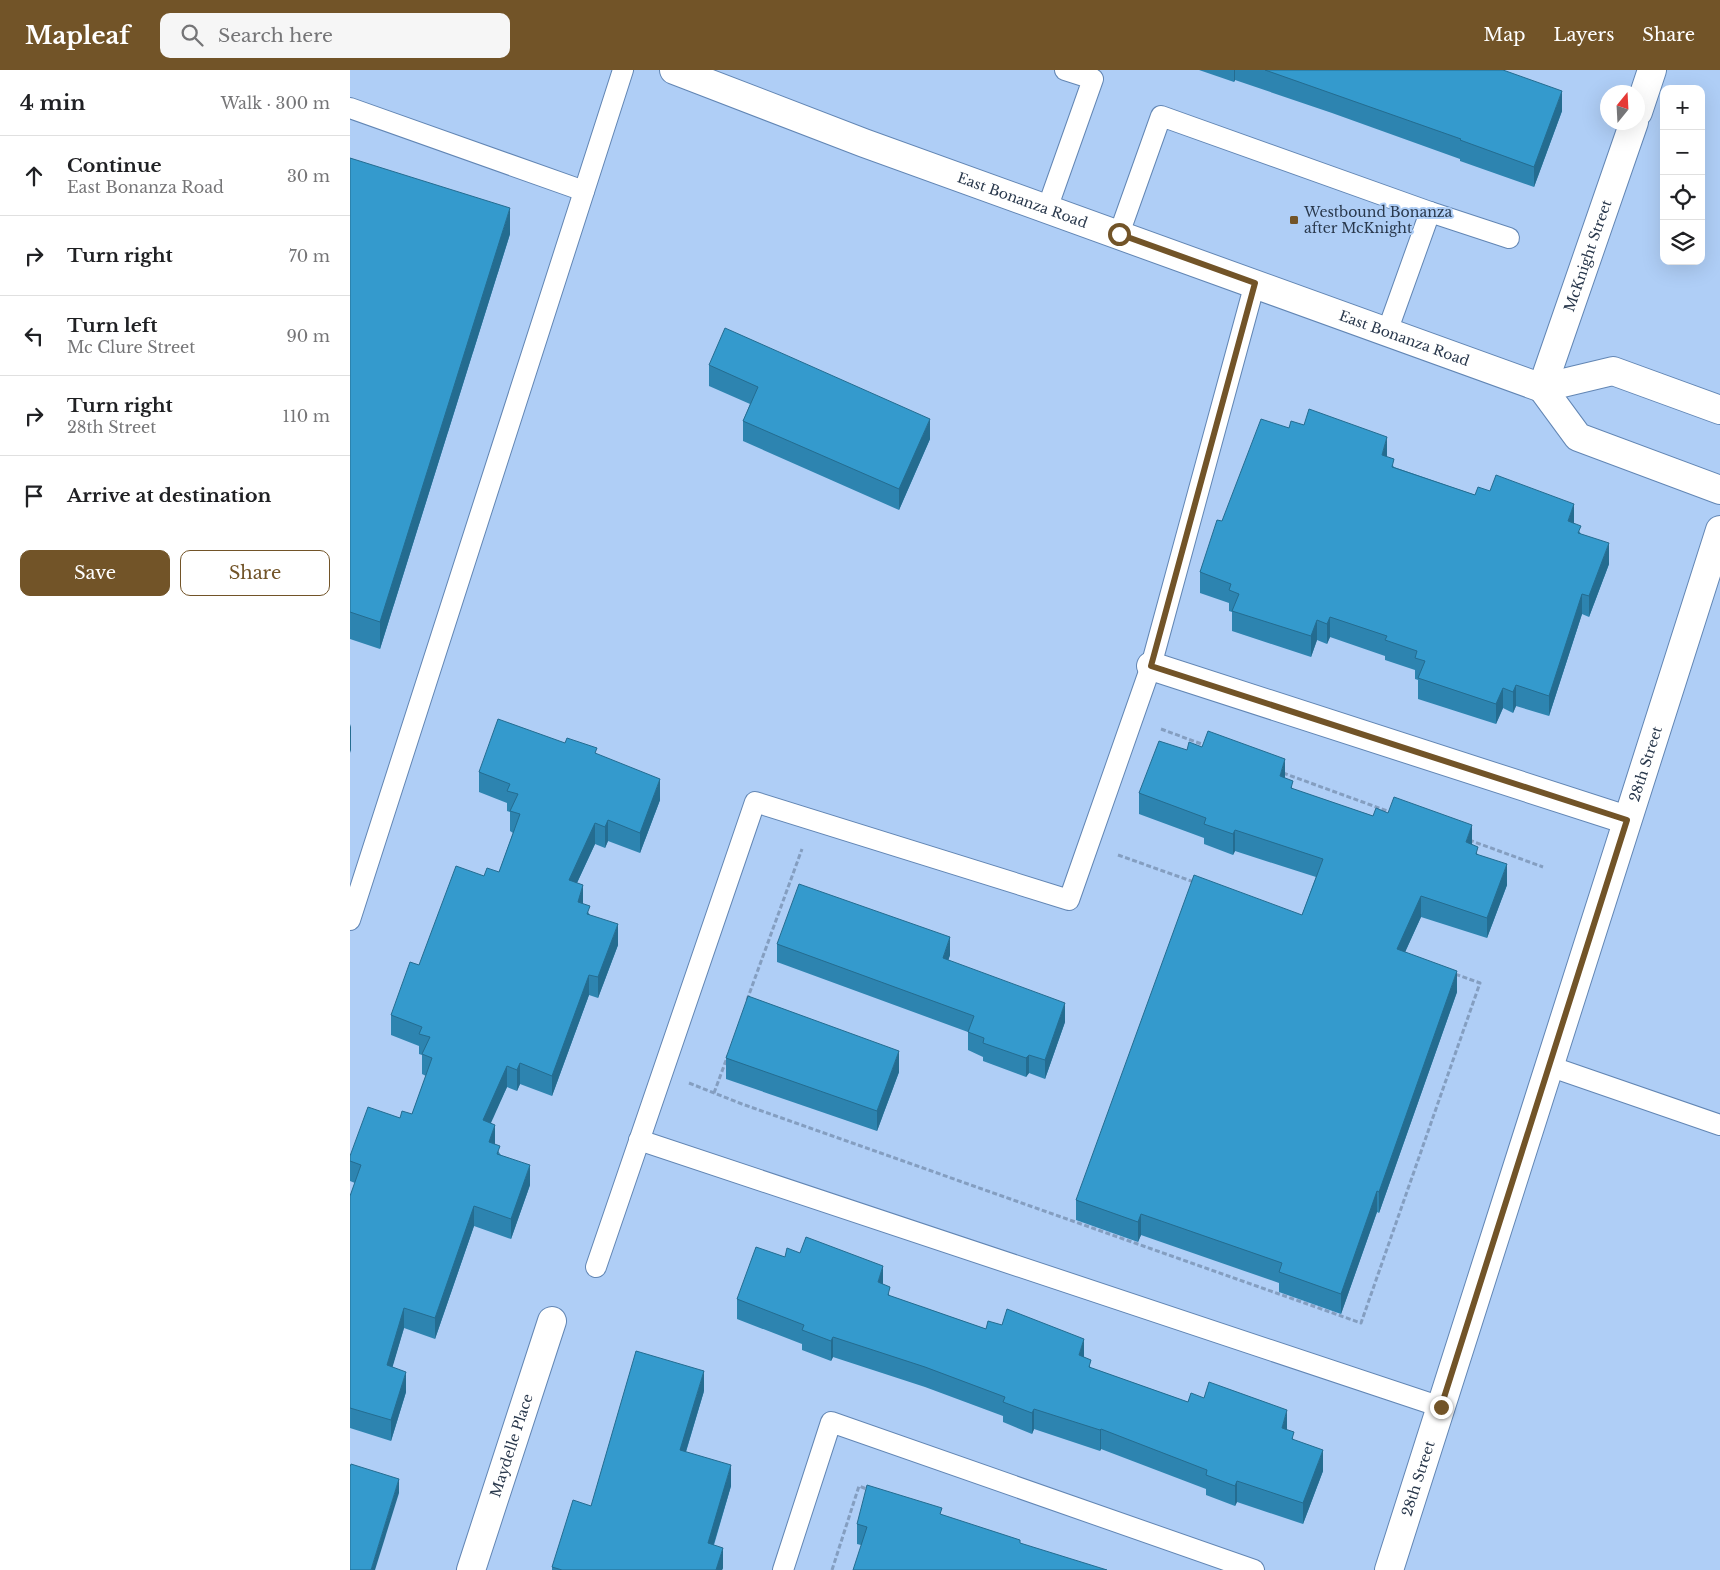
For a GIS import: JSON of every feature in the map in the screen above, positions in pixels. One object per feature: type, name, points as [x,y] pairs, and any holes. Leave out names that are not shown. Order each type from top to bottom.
[{"type":"street","name":"East Bonanza Road","points":[[674,70],[864,142],[1542,388]]},
{"type":"street","points":[[1645,91],[1652,70]]},
{"type":"street","name":"McKnight Street","points":[[1542,388],[1631,130]]},
{"type":"street","points":[[1720,410],[1613,371],[1542,388],[1578,437],[1720,490]]},
{"type":"street","name":"28th Street","points":[[1388,1570],[1720,530]]},
{"type":"street","points":[[1151,666],[1627,820]]},
{"type":"street","name":"Maydelle Place","points":[[471,1570],[552,1321]]},
{"type":"lane","points":[[350,920],[623,70]]},
{"type":"lane","points":[[1047,208],[1095,74],[1065,70]]},
{"type":"lane","points":[[350,108],[584,191]]},
{"type":"lane","points":[[1119,234],[1161,116],[1430,212],[1509,238]]},
{"type":"lane","points":[[1388,332],[1430,212]]},
{"type":"lane","points":[[596,1267],[755,802],[1069,900],[1151,666],[1255,283]]},
{"type":"lane","points":[[1549,1066],[1720,1125]]},
{"type":"lane","points":[[640,1140],[1441,1407]]},
{"type":"lane","points":[[783,1570],[831,1422],[1254,1570]]},
{"type":"path","points":[[1132,719],[1215,748]]},
{"type":"path","points":[[1280,772],[1393,813]]},
{"type":"path","points":[[745,1008],[812,820]]},
{"type":"path","points":[[1468,840],[1542,867]]},
{"type":"path","points":[[1117,855],[1201,884]]},
{"type":"path","points":[[663,1072],[714,1092],[1361,1323],[1480,983],[1452,973]]},
{"type":"path","points":[[714,1092],[728,1055]]},
{"type":"path","points":[[832,1570],[859,1486],[878,1493]]},
{"type":"building","points":[[1265,70],[1503,70],[1562,91],[1534,167],[1461,139]]},
{"type":"building","points":[[350,158],[510,208],[380,622],[350,612]]},
{"type":"building","points":[[725,328],[930,419],[899,489],[743,421],[758,387],[709,365]]},
{"type":"building","points":[[1309,409],[1387,437],[1382,455],[1394,459],[1392,467],[1475,495],[1478,487],[1490,491],[1496,475],[1574,504],[1568,521],[1581,526],[1578,533],[1609,543],[1589,596],[1582,594],[1549,696],[1516,685],[1513,692],[1503,688],[1496,704],[1418,678],[1425,661],[1415,658],[1417,651],[1385,640],[1387,636],[1330,617],[1327,624],[1317,620],[1311,636],[1232,611],[1239,594],[1229,590],[1231,584],[1200,572],[1217,520],[1222,521],[1261,419],[1289,428],[1291,421],[1304,425]]},
{"type":"building","points":[[498,719],[565,743],[567,738],[597,748],[595,753],[660,779],[640,833],[608,820],[605,827],[595,823],[569,880],[583,885],[578,902],[590,906],[587,914],[618,924],[598,977],[589,975],[552,1076],[520,1063],[517,1070],[507,1066],[483,1120],[495,1125],[489,1142],[500,1146],[497,1154],[530,1165],[511,1219],[474,1206],[435,1318],[404,1308],[387,1365],[406,1372],[391,1420],[350,1408],[350,1196],[361,1165],[350,1161],[350,1156],[368,1107],[400,1118],[402,1111],[412,1114],[432,1058],[422,1054],[430,1037],[419,1034],[422,1027],[391,1015],[410,962],[419,965],[456,866],[484,876],[487,868],[499,872],[520,814],[510,811],[518,794],[507,791],[510,784],[479,772]]},
{"type":"building","points":[[1208,731],[1285,759],[1280,776],[1293,781],[1291,788],[1373,816],[1376,808],[1388,813],[1394,797],[1472,825],[1466,842],[1478,847],[1476,854],[1507,864],[1487,918],[1421,896],[1397,949],[1457,971],[1341,1294],[1279,1272],[1282,1263],[1141,1214],[1138,1222],[1076,1200],[1194,875],[1302,915],[1323,859],[1235,830],[1233,834],[1204,824],[1206,818],[1139,793],[1159,741],[1187,750],[1189,742],[1202,747]]},
{"type":"building","points":[[799,884],[950,937],[943,958],[1065,1003],[1045,1060],[1029,1055],[1026,1058],[983,1043],[984,1038],[968,1032],[974,1016],[777,944]]},
{"type":"building","points":[[748,996],[899,1051],[877,1111],[726,1058]]},
{"type":"building","points":[[806,1237],[883,1266],[878,1282],[890,1287],[888,1295],[986,1329],[988,1321],[1002,1325],[1007,1309],[1084,1339],[1079,1355],[1091,1360],[1089,1367],[1188,1402],[1191,1393],[1204,1398],[1209,1382],[1287,1410],[1282,1428],[1294,1432],[1292,1439],[1323,1450],[1303,1503],[1237,1481],[1235,1486],[1206,1475],[1207,1470],[1101,1429],[1034,1409],[1032,1413],[1003,1402],[1005,1397],[925,1367],[833,1337],[831,1341],[802,1330],[804,1325],[737,1299],[756,1247],[785,1257],[787,1248],[800,1253]]},
{"type":"building","points":[[636,1351],[704,1371],[680,1450],[731,1465],[708,1543],[723,1548],[716,1570],[562,1570],[552,1567],[573,1500],[591,1506]]},
{"type":"building","points":[[351,1464],[399,1479],[371,1570],[350,1570]]},
{"type":"building","points":[[867,1485],[942,1508],[940,1514],[1020,1540],[1020,1543],[1107,1570],[853,1570],[867,1527],[857,1524]]},
{"type":"place","name":"Westbound Bonanza after McKnight","points":[[1294,220]]},
{"type":"route","points":[[1119,234],[1255,283],[1151,666],[1627,820],[1441,1407]]}]
